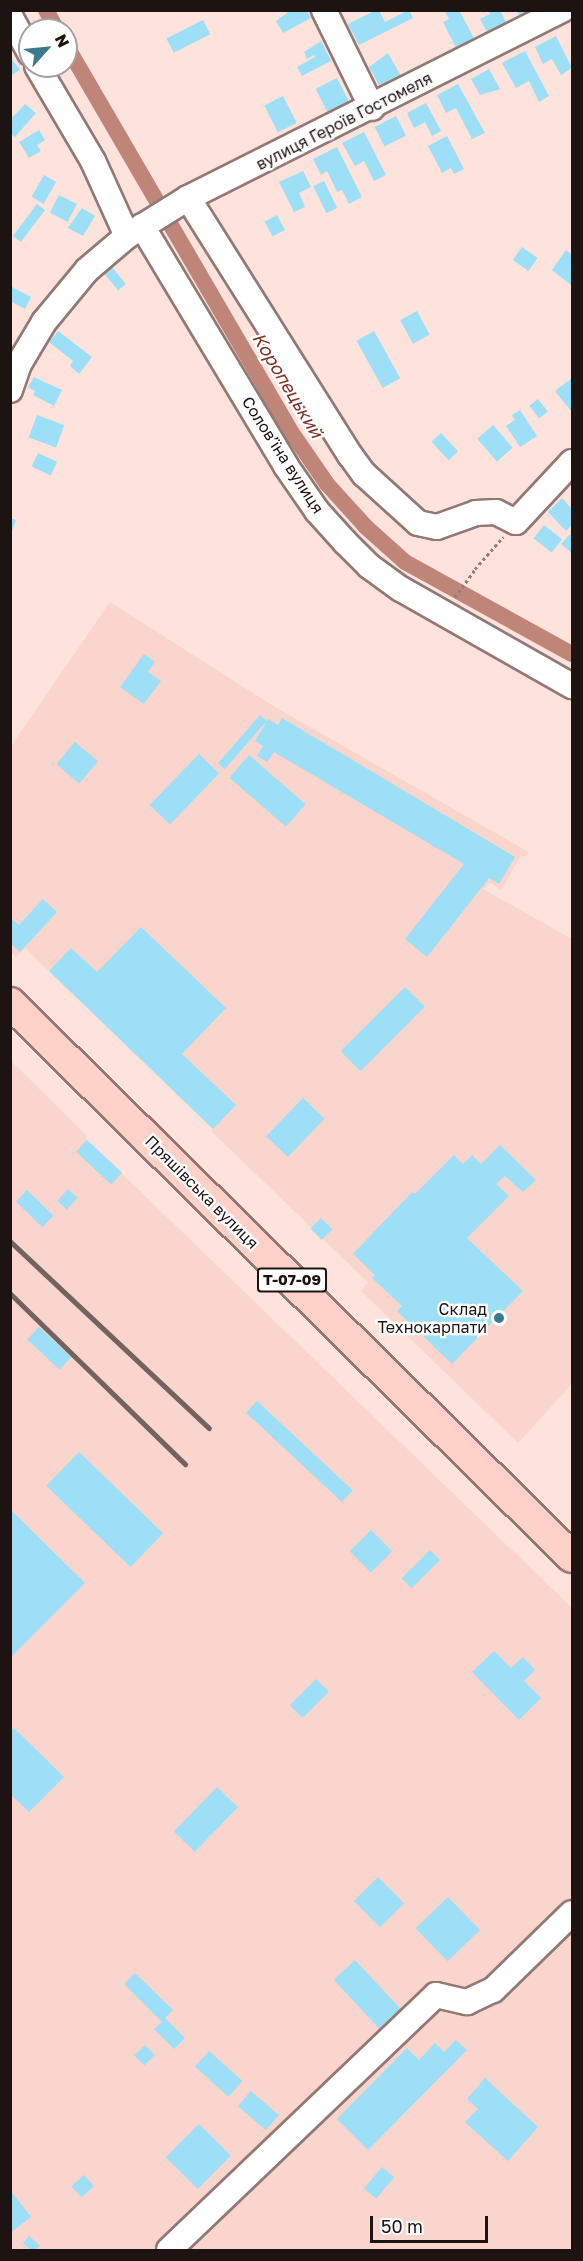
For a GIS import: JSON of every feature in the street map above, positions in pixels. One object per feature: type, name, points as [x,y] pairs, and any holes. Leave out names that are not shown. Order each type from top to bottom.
[{"type":"main road","name":"Пряшівська вулиця","points":[[10,1003],[573,1557]]},
{"type":"street","points":[[324,10],[372,108]]},
{"type":"street","name":"вулиця Героїв Гостомеля","points":[[10,390],[19,364],[44,322],[87,270],[157,217],[562,10]]},
{"type":"street","points":[[10,16],[18,31]]},
{"type":"street","points":[[44,78],[104,182],[157,217],[279,339],[332,428],[364,474],[417,523],[437,527],[476,513],[495,512],[516,522],[573,462]]},
{"type":"street","name":"Соловʼїна вулиця","points":[[157,217],[286,466],[345,543],[369,566],[401,589],[573,686]]},
{"type":"street","points":[[170,2250],[436,1995],[467,2002],[493,1990],[573,1913]]},
{"type":"path","points":[[453,601],[469,577],[516,522]]},
{"type":"shaded area","points":[[110,602],[275,707],[529,852],[526,857],[521,855],[501,890],[489,882],[483,889],[572,939],[572,1384],[518,1443],[361,1291],[368,1282],[211,1131],[213,1129],[25,948],[16,957],[11,952],[11,746]]},
{"type":"shaded area","points":[[10,1060],[85,1134],[87,1140],[572,1608],[572,2250],[11,2250]]},
{"type":"building","points":[[291,10],[306,10],[311,18],[283,33],[276,21]]},
{"type":"building","points":[[379,10],[385,22],[409,10],[413,18],[359,45],[348,24]]},
{"type":"building","points":[[444,10],[459,10],[475,40],[457,50],[443,22],[449,19]]},
{"type":"building","points":[[488,10],[500,10],[507,24],[488,34],[480,19],[490,14]]},
{"type":"building","points":[[516,10],[533,10],[520,17]]},
{"type":"building","points":[[203,20],[210,34],[174,53],[166,39]]},
{"type":"building","points":[[556,36],[572,68],[561,75],[552,59],[543,64],[535,47]]},
{"type":"building","points":[[321,41],[331,61],[302,76],[297,67],[315,57],[314,55],[307,59],[304,52]]},
{"type":"building","points":[[525,51],[549,96],[539,102],[529,81],[516,88],[502,63]]},
{"type":"building","points":[[388,53],[401,76],[380,87],[369,67]]},
{"type":"building","points":[[10,56],[18,67],[18,71],[10,76]]},
{"type":"building","points":[[489,69],[500,89],[480,95],[471,79]]},
{"type":"building","points":[[337,78],[351,105],[329,116],[316,89]]},
{"type":"building","points":[[458,84],[485,133],[472,139],[456,108],[446,113],[437,95]]},
{"type":"building","points":[[283,96],[297,123],[278,132],[264,106]]},
{"type":"building","points":[[426,103],[441,131],[432,136],[425,122],[414,128],[407,113]]},
{"type":"building","points":[[25,104],[36,113],[15,137],[10,133],[10,120]]},
{"type":"building","points":[[396,116],[406,136],[385,146],[375,127]]},
{"type":"building","points":[[39,130],[45,140],[37,145],[41,151],[29,158],[19,142]]},
{"type":"building","points":[[364,132],[386,175],[374,181],[364,161],[355,166],[342,143]]},
{"type":"building","points":[[447,136],[464,169],[454,174],[451,168],[442,173],[428,146]]},
{"type":"building","points":[[337,147],[362,197],[349,204],[342,190],[337,192],[327,171],[321,175],[313,159]]},
{"type":"building","points":[[303,171],[311,187],[299,193],[305,207],[294,212],[279,182]]},
{"type":"building","points":[[44,175],[56,182],[44,204],[32,197]]},
{"type":"building","points":[[324,181],[337,208],[326,213],[313,186]]},
{"type":"building","points":[[59,195],[77,204],[68,222],[50,213]]},
{"type":"building","points":[[37,204],[45,210],[21,242],[13,236]]},
{"type":"building","points":[[82,208],[95,216],[83,236],[68,228]]},
{"type":"building","points":[[277,215],[285,230],[273,237],[265,222]]},
{"type":"building","points":[[522,247],[538,258],[528,271],[513,260]]},
{"type":"building","points":[[566,250],[572,255],[571,285],[552,270]]},
{"type":"building","points":[[112,267],[126,284],[118,290],[104,273]]},
{"type":"building","points":[[10,286],[31,297],[25,309],[10,301]]},
{"type":"building","points":[[417,311],[430,335],[413,344],[400,320]]},
{"type":"building","points":[[58,331],[92,357],[79,374],[70,366],[73,361],[49,342]]},
{"type":"building","points":[[374,331],[400,378],[383,388],[357,341]]},
{"type":"building","points":[[34,377],[62,390],[54,406],[33,395],[35,391],[28,387]]},
{"type":"building","points":[[572,378],[572,410],[571,411],[555,391]]},
{"type":"building","points":[[538,399],[548,412],[539,418],[529,406]]},
{"type":"building","points":[[520,410],[537,436],[520,447],[506,426],[515,420],[512,415]]},
{"type":"building","points":[[37,415],[64,425],[56,447],[29,438]]},
{"type":"building","points":[[493,425],[513,448],[497,461],[477,439]]},
{"type":"building","points":[[441,433],[458,451],[449,460],[431,442]]},
{"type":"building","points":[[38,453],[57,462],[51,475],[32,467]]},
{"type":"building","points":[[562,498],[572,509],[572,525],[566,531],[548,512]]},
{"type":"building","points":[[10,518],[16,520],[11,534],[10,534]]},
{"type":"building","points":[[544,525],[562,539],[552,553],[534,538]]},
{"type":"building","points":[[570,534],[572,536],[572,553],[561,544]]},
{"type":"building","points":[[144,654],[155,662],[148,672],[161,681],[144,704],[120,687]]},
{"type":"building","points":[[260,715],[267,721],[225,769],[218,763]]},
{"type":"building","points":[[282,718],[515,857],[499,884],[489,878],[427,957],[405,939],[464,864],[274,752],[267,762],[257,756],[263,746],[255,741],[268,719],[278,725]]},
{"type":"building","points":[[75,742],[98,761],[79,783],[56,764]]},
{"type":"building","points":[[199,754],[219,773],[170,825],[150,805]]},
{"type":"building","points":[[249,755],[306,804],[286,827],[229,778]]},
{"type":"building","points":[[43,899],[57,912],[20,952],[10,943],[10,923],[13,920],[19,925]]},
{"type":"building","points":[[141,927],[226,1008],[182,1054],[236,1105],[213,1129],[49,971],[71,948],[97,972]]},
{"type":"building","points":[[405,987],[425,1007],[360,1071],[341,1051]]},
{"type":"building","points":[[303,1098],[325,1119],[288,1157],[266,1136]]},
{"type":"building","points":[[87,1140],[122,1173],[111,1184],[76,1152]]},
{"type":"building","points":[[500,1145],[536,1180],[523,1192],[505,1176],[496,1184],[509,1196],[467,1238],[523,1291],[452,1364],[397,1311],[402,1306],[372,1278],[375,1275],[353,1254],[412,1192],[415,1194],[454,1155],[463,1164],[472,1155],[481,1164]]},
{"type":"building","points":[[68,1189],[78,1198],[67,1210],[57,1201]]},
{"type":"building","points":[[27,1190],[54,1216],[43,1227],[16,1202]]},
{"type":"building","points":[[321,1218],[332,1229],[322,1240],[310,1229]]},
{"type":"building","points":[[39,1327],[71,1357],[60,1369],[27,1339]]},
{"type":"building","points":[[257,1401],[353,1490],[342,1502],[246,1413]]},
{"type":"building","points":[[79,1452],[163,1533],[131,1567],[46,1486]]},
{"type":"building","points":[[10,1509],[85,1583],[10,1658]]},
{"type":"building","points":[[371,1530],[392,1551],[371,1572],[350,1551]]},
{"type":"building","points":[[430,1550],[440,1560],[412,1588],[402,1578]]},
{"type":"building","points":[[494,1651],[511,1668],[523,1657],[535,1670],[524,1681],[541,1698],[519,1720],[472,1672]]},
{"type":"building","points":[[316,1679],[329,1692],[303,1718],[290,1705]]},
{"type":"building","points":[[14,1728],[64,1777],[29,1812],[10,1794],[10,1732]]},
{"type":"building","points":[[217,1787],[238,1807],[195,1852],[174,1832]]},
{"type":"building","points":[[378,1877],[404,1903],[380,1927],[354,1901]]},
{"type":"building","points":[[448,1897],[480,1930],[448,1961],[416,1928]]},
{"type":"building","points":[[355,1960],[405,2013],[384,2033],[334,1980]]},
{"type":"building","points":[[135,1973],[173,2010],[165,2018],[185,2038],[174,2049],[154,2029],[162,2022],[124,1984]]},
{"type":"building","points":[[456,2040],[467,2050],[368,2150],[337,2119],[407,2048],[419,2060],[435,2043],[444,2052]]},
{"type":"building","points":[[145,2045],[155,2055],[144,2066],[134,2056]]},
{"type":"building","points":[[209,2051],[242,2081],[228,2097],[195,2067]]},
{"type":"building","points":[[485,2078],[538,2127],[508,2161],[465,2122],[478,2109],[467,2099]]},
{"type":"building","points":[[251,2091],[279,2115],[266,2130],[238,2106]]},
{"type":"building","points":[[199,2124],[231,2156],[198,2189],[166,2157]]},
{"type":"building","points":[[382,2167],[394,2177],[376,2199],[364,2188]]},
{"type":"building","points":[[84,2175],[94,2186],[81,2198],[71,2186]]},
{"type":"building","points":[[10,2190],[31,2217],[10,2233]]},
{"type":"building","points":[[29,2236],[40,2246],[35,2250],[31,2250],[23,2243]]},
{"type":"waterway","name":"Коропецький","points":[[46,10],[50,18]]},
{"type":"waterway","name":"Коропецький","points":[[78,66],[292,433],[327,484],[366,527],[405,562],[572,654]]},
{"type":"railway","points":[[10,1241],[209,1428]]},
{"type":"railway","points":[[10,1293],[185,1464]]},
{"type":"place","name":"Склад Технокарпати","points":[[499,1318]]}]
